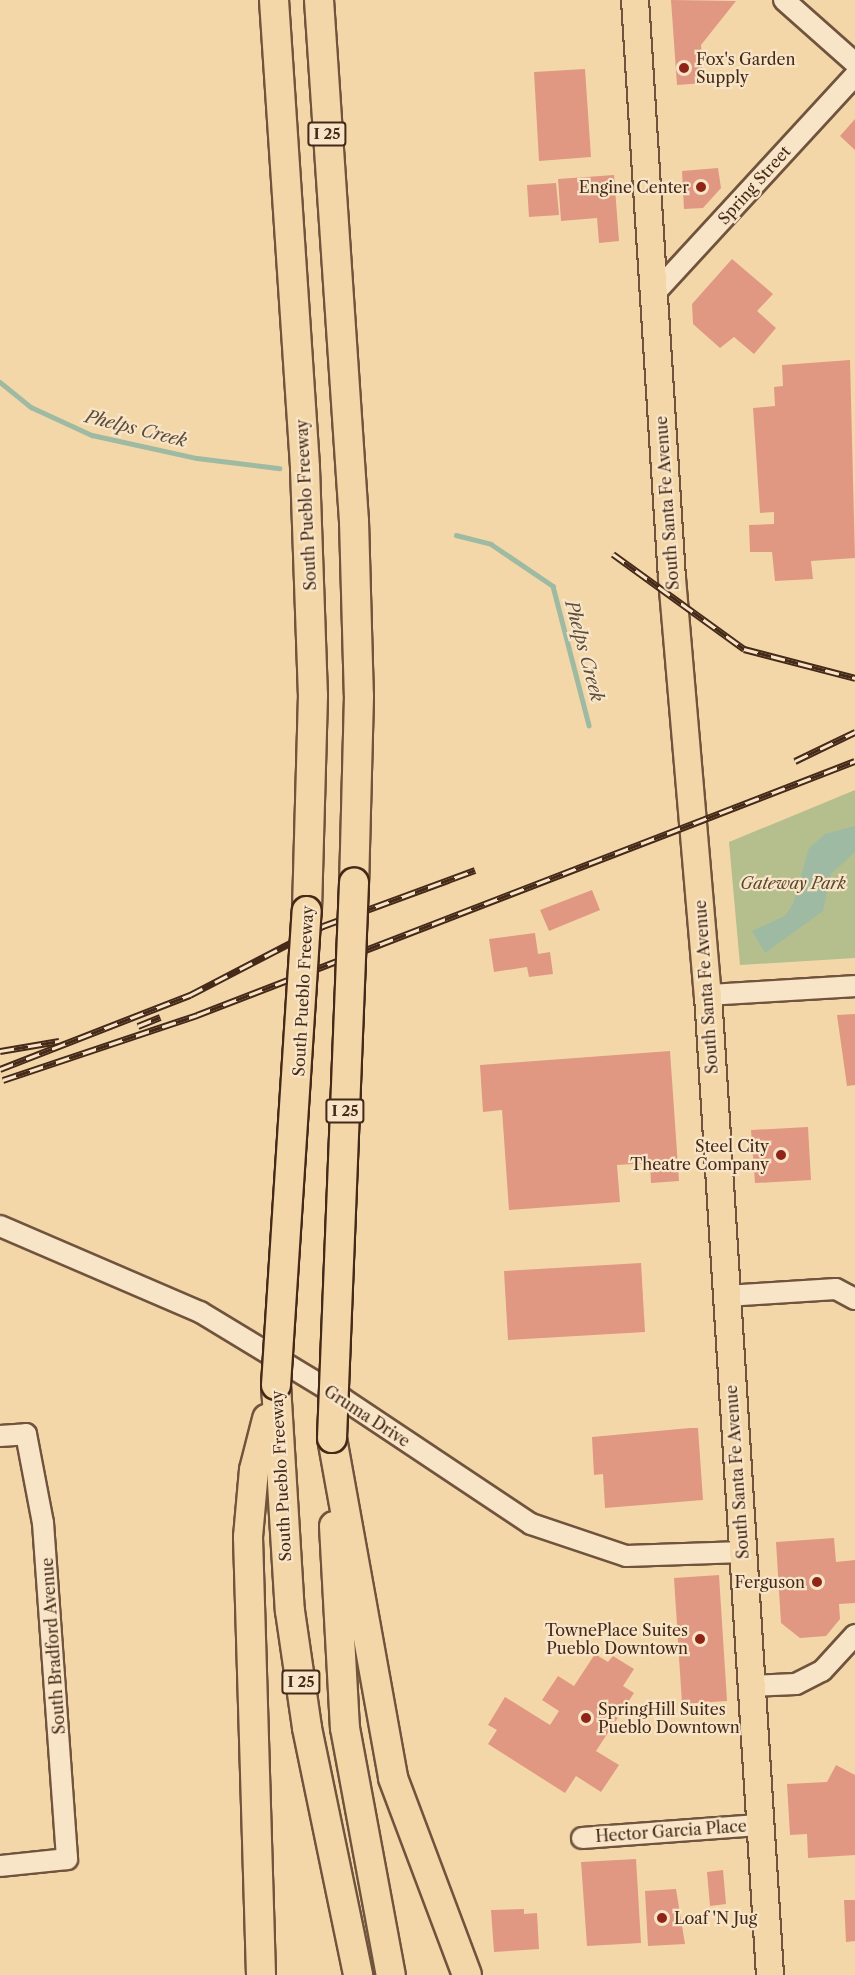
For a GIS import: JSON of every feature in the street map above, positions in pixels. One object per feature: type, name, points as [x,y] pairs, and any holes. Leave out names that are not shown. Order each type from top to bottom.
[{"type":"highway","name":"South Pueblo Freeway","points":[[274,0],[305,468],[313,695],[307,911],[276,1385],[290,1611],[308,1728],[358,1975]]},
{"type":"highway","name":"I 25","points":[[319,0],[335,269],[354,521],[359,696],[332,1438],[336,1626],[345,1728],[391,1975]]},
{"type":"highway","points":[[261,1975],[248,1537],[254,1470],[276,1385]]},
{"type":"highway","points":[[332,1438],[393,1778],[467,1975]]},
{"type":"main road","name":"South Santa Fe Avenue","points":[[635,0],[653,295],[708,996],[770,1975]]},
{"type":"street","points":[[784,0],[855,63]]},
{"type":"street","name":"Spring Street","points":[[653,295],[855,75]]},
{"type":"street","points":[[708,996],[855,986]]},
{"type":"street","name":"Gruma Drive","points":[[0,1226],[200,1312],[531,1524],[586,1547],[626,1556],[743,1552]]},
{"type":"street","points":[[726,1296],[836,1289],[855,1299]]},
{"type":"street","name":"South Bradford Avenue","points":[[0,1436],[26,1434],[45,1539],[67,1859],[0,1866]]},
{"type":"street","points":[[750,1686],[796,1684],[822,1671],[855,1635]]},
{"type":"street","name":"Hector Garcia Place","points":[[582,1838],[759,1825]]},
{"type":"green space","name":"Gateway Park","points":[[855,790],[855,958],[740,965],[729,842]]},
{"type":"shaded area","points":[[855,826],[855,852],[831,874],[823,911],[765,953],[752,931],[785,916],[793,904],[809,848],[825,834]]},
{"type":"building","points":[[671,0],[736,1],[701,45],[704,83],[677,85]]},
{"type":"building","points":[[585,69],[591,157],[539,161],[534,72]]},
{"type":"building","points":[[855,119],[855,150],[840,136]]},
{"type":"building","points":[[718,168],[721,188],[703,208],[684,209],[682,171]]},
{"type":"building","points":[[614,175],[619,241],[599,243],[597,218],[561,221],[558,179]]},
{"type":"building","points":[[556,183],[559,215],[529,217],[527,185]]},
{"type":"building","points":[[732,259],[773,294],[757,311],[776,328],[754,354],[734,337],[720,348],[693,324],[692,304]]},
{"type":"building","points":[[850,360],[855,558],[811,561],[813,579],[775,581],[772,552],[750,552],[749,525],[774,524],[774,512],[760,513],[753,408],[775,406],[774,387],[783,386],[782,365]]},
{"type":"building","points":[[592,890],[600,910],[549,931],[540,910]]},
{"type":"building","points":[[535,933],[538,954],[550,952],[553,974],[529,977],[527,967],[494,972],[489,939]]},
{"type":"building","points":[[855,1014],[855,1085],[847,1086],[837,1015]]},
{"type":"building","points":[[670,1051],[679,1181],[651,1183],[650,1163],[617,1165],[620,1202],[509,1210],[502,1110],[483,1112],[480,1065]]},
{"type":"building","name":"Steel City Theatre Company","points":[[808,1127],[811,1180],[755,1183],[751,1130]]},
{"type":"building","points":[[641,1263],[645,1332],[508,1340],[504,1271]]},
{"type":"building","points":[[698,1428],[703,1500],[605,1508],[603,1474],[594,1475],[592,1437]]},
{"type":"building","name":"Ferguson","points":[[834,1538],[836,1562],[855,1560],[855,1603],[839,1604],[840,1619],[826,1636],[800,1638],[781,1623],[776,1542]]},
{"type":"building","name":"TownePlace Suites Pueblo Downtown","points":[[719,1575],[727,1701],[682,1704],[674,1578]]},
{"type":"building","name":"SpringHill Suites Pueblo Downtown","points":[[595,1654],[608,1662],[613,1656],[634,1669],[623,1686],[634,1693],[596,1751],[619,1765],[601,1792],[576,1776],[565,1793],[488,1744],[497,1730],[488,1725],[505,1697],[550,1725],[559,1711],[542,1700],[558,1676],[574,1686]]},
{"type":"building","points":[[836,1765],[855,1775],[855,1855],[808,1858],[807,1834],[790,1835],[787,1784],[827,1782]]},
{"type":"building","points":[[636,1859],[641,1943],[587,1946],[581,1862]]},
{"type":"building","name":"Loaf 'N Jug","points":[[723,1870],[726,1904],[710,1906],[707,1872]]},
{"type":"building","name":"Loaf 'N Jug","points":[[676,1889],[685,1944],[648,1946],[645,1891]]},
{"type":"building","points":[[844,1900],[855,1900],[855,1941],[846,1942]]},
{"type":"building","points":[[524,1909],[524,1914],[537,1913],[539,1949],[494,1952],[491,1910]]},
{"type":"waterway","name":"Phelps Creek","points":[[0,382],[31,407],[92,435],[197,458],[279,468]]},
{"type":"waterway","name":"Phelps Creek","points":[[456,535],[491,544],[553,586],[589,725]]},
{"type":"railway","points":[[613,554],[744,649],[855,678]]},
{"type":"railway","points":[[795,761],[855,732]]},
{"type":"railway","points":[[3,1080],[197,1015],[855,761]]},
{"type":"railway","points":[[0,1069],[190,995],[323,926],[475,870]]},
{"type":"railway","points":[[138,1026],[160,1017]]},
{"type":"railway","points":[[0,1051],[59,1041]]},
{"type":"place","name":"Fox's Garden Supply","points":[[684,68]]},
{"type":"place","name":"Engine Center","points":[[701,187]]},
{"type":"place","name":"Steel City Theatre Company","points":[[781,1155]]},
{"type":"place","name":"Ferguson","points":[[817,1582]]},
{"type":"place","name":"TownePlace Suites Pueblo Downtown","points":[[700,1639]]},
{"type":"place","name":"SpringHill Suites Pueblo Downtown","points":[[586,1718]]},
{"type":"place","name":"Loaf 'N Jug","points":[[662,1918]]}]
